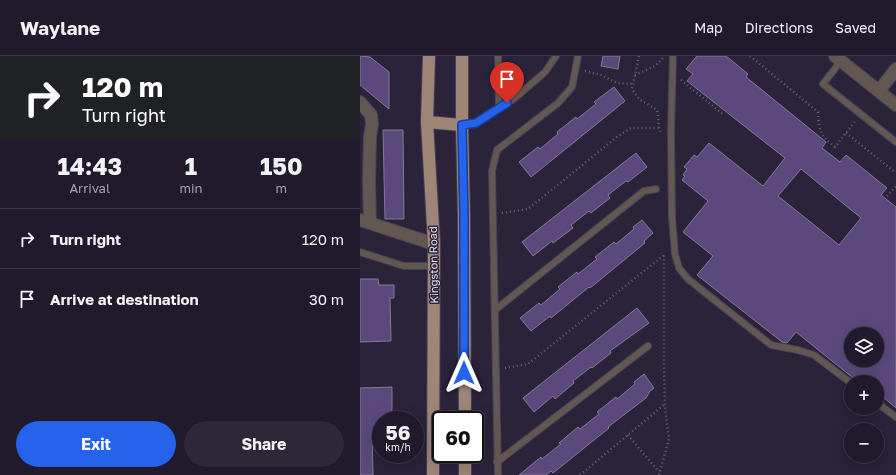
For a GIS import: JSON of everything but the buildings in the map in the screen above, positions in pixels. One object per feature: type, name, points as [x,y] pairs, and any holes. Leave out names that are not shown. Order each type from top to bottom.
[{"type":"main road","name":"Kingston Road","points":[[429,56],[428,122],[434,244],[433,475]]},
{"type":"main road","points":[[462,56],[464,411]]},
{"type":"main road","points":[[428,122],[462,125]]},
{"type":"main road","points":[[465,463],[465,475]]},
{"type":"street","points":[[838,58],[896,105]]},
{"type":"street","points":[[879,91],[896,70]]},
{"type":"street","points":[[360,102],[371,115],[372,124],[365,221],[434,244]]},
{"type":"lane","points":[[498,56],[499,109]]},
{"type":"lane","points":[[462,125],[476,123],[515,98],[545,72],[556,56]]},
{"type":"lane","points":[[498,475],[492,171],[497,150],[558,103],[572,87],[578,56]]},
{"type":"lane","points":[[673,56],[672,218],[675,254],[679,268],[688,279],[771,345],[798,350],[814,355],[844,378]]},
{"type":"lane","points":[[838,58],[823,84],[896,142]]},
{"type":"lane","points":[[495,310],[644,191],[656,189]]},
{"type":"lane","points":[[360,252],[404,266],[434,266]]},
{"type":"lane","points":[[497,462],[648,346]]},
{"type":"lane","points":[[884,408],[896,417]]},
{"type":"path","points":[[639,56],[632,89],[639,99],[657,110],[659,116],[658,128],[663,139]]},
{"type":"path","points":[[635,76],[655,66],[664,56]]},
{"type":"path","points":[[750,56],[754,57],[818,112],[819,124],[823,137],[835,147],[861,114]]},
{"type":"path","points":[[585,71],[601,75],[617,83],[633,84]]},
{"type":"path","points":[[679,78],[724,114]]},
{"type":"path","points":[[502,213],[528,209],[617,137],[631,128],[658,128]]},
{"type":"path","points":[[846,132],[896,173]]},
{"type":"path","points":[[887,196],[896,186]]},
{"type":"path","points":[[660,474],[669,439],[665,403],[664,366],[664,248]]},
{"type":"path","points":[[504,368],[528,364],[664,255]]},
{"type":"path","points":[[580,475],[665,403]]},
{"type":"path","points":[[628,435],[660,474]]},
{"type":"route","points":[[464,373],[464,216],[462,125],[476,123],[507,103]]}]
